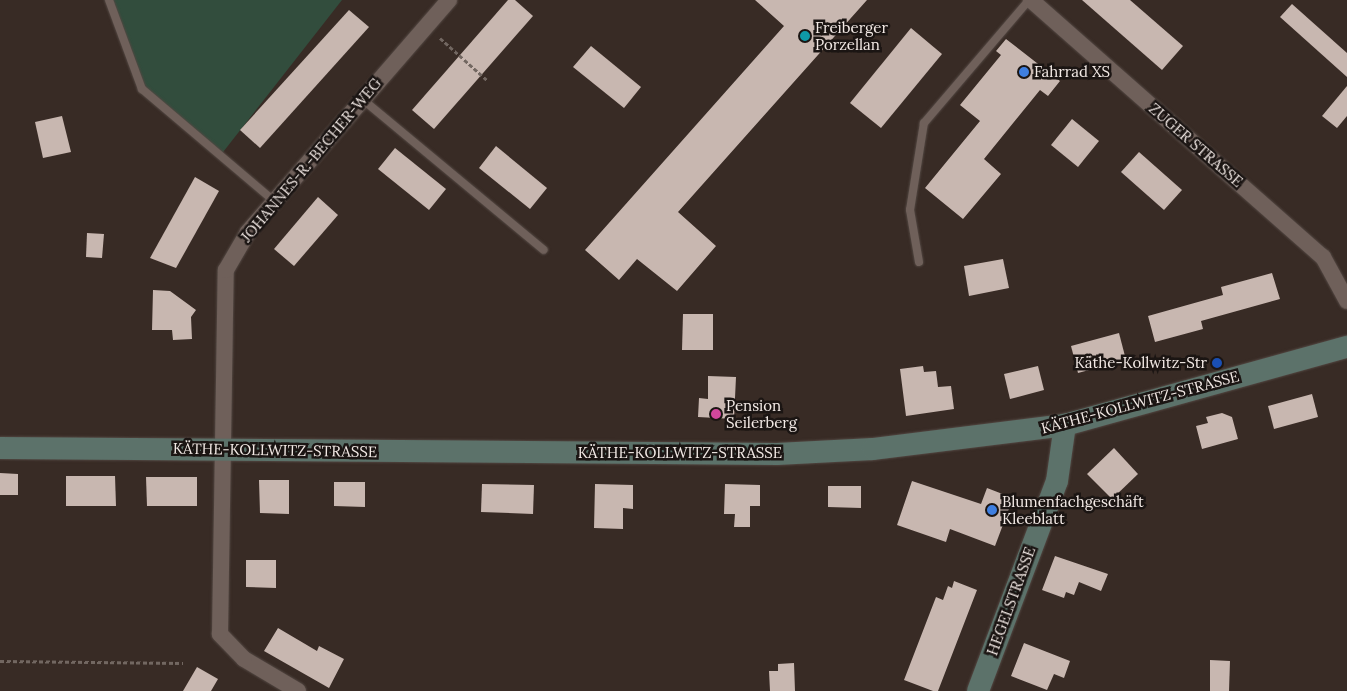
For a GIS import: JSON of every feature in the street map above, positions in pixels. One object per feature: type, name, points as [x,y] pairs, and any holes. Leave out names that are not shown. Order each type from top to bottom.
[{"type":"street","name":"JOHANNES-R.-BECHER-WEG","points":[[298,691],[244,659],[220,634],[226,270],[239,244],[274,200],[449,0]]},
{"type":"street","name":"ZUGER STRASSE","points":[[1030,0],[1323,257],[1347,301]]},
{"type":"street","name":"KÄTHE-KOLLWITZ-STRASSE","points":[[0,448],[786,454],[897,447],[1065,425],[1347,347]]},
{"type":"street","name":"HEGELSTRASSE","points":[[978,691],[1057,481],[1065,425]]},
{"type":"lane","points":[[109,0],[142,89],[274,200]]},
{"type":"lane","points":[[919,262],[910,210],[924,122],[1030,0]]},
{"type":"lane","points":[[362,99],[544,250]]},
{"type":"path","points":[[426,26],[488,81]]},
{"type":"path","points":[[0,661],[183,663]]},
{"type":"green space","points":[[109,0],[342,0],[220,156],[142,89]]},
{"type":"building","points":[[508,0],[515,0],[533,16],[434,129],[412,110]]},
{"type":"building","points":[[755,0],[867,0],[678,212],[716,246],[677,291],[637,259],[619,280],[585,250],[784,26]]},
{"type":"building","points":[[1082,0],[1130,0],[1183,46],[1162,70]]},
{"type":"building","points":[[1292,4],[1347,53],[1347,77],[1280,17]]},
{"type":"building","points":[[349,10],[369,27],[260,148],[240,130]]},
{"type":"building","points":[[911,28],[942,54],[881,128],[850,103]]},
{"type":"building","points":[[1006,39],[1060,81],[1048,96],[1040,90],[984,159],[1001,174],[963,219],[925,188],[980,121],[960,105],[1001,55],[996,51]]},
{"type":"building","points":[[591,46],[641,87],[624,108],[573,67]]},
{"type":"building","points":[[1347,86],[1347,116],[1337,128],[1322,116]]},
{"type":"building","points":[[62,116],[71,152],[43,158],[35,122]]},
{"type":"building","points":[[1072,119],[1099,141],[1078,167],[1051,145]]},
{"type":"building","points":[[496,146],[547,188],[530,209],[479,168]]},
{"type":"building","points":[[395,148],[446,189],[429,210],[378,169]]},
{"type":"building","points":[[1139,152],[1182,190],[1164,210],[1121,172]]},
{"type":"building","points":[[195,177],[219,191],[176,268],[150,258]]},
{"type":"building","points":[[318,197],[338,215],[294,266],[274,249]]},
{"type":"building","points":[[87,233],[104,234],[102,258],[86,257]]},
{"type":"building","points":[[1003,259],[1009,288],[969,296],[964,266]]},
{"type":"building","points":[[1272,273],[1280,299],[1201,321],[1203,329],[1155,342],[1148,316],[1223,295],[1221,287]]},
{"type":"building","points":[[153,290],[170,291],[196,310],[191,317],[192,339],[173,340],[172,330],[152,330]]},
{"type":"building","points":[[683,314],[713,314],[713,350],[682,350]]},
{"type":"building","points":[[1119,333],[1126,360],[1078,373],[1071,346]]},
{"type":"building","points":[[923,366],[924,372],[936,371],[938,387],[951,386],[954,409],[906,416],[900,369]]},
{"type":"building","points":[[1038,366],[1044,390],[1010,399],[1004,374]]},
{"type":"building","points":[[708,376],[736,377],[734,419],[698,417],[699,398],[708,399]]},
{"type":"building","points":[[1312,394],[1318,417],[1274,429],[1268,406]]},
{"type":"building","points":[[1222,413],[1232,417],[1238,439],[1202,449],[1196,426],[1208,423],[1206,417]]},
{"type":"building","points":[[1114,448],[1138,474],[1112,499],[1087,474]]},
{"type":"building","points":[[0,473],[18,474],[18,495],[0,495]]},
{"type":"building","points":[[66,476],[115,476],[116,506],[66,506]]},
{"type":"building","points":[[146,477],[197,477],[197,506],[147,506]]},
{"type":"building","points":[[259,480],[289,480],[289,514],[260,513]]},
{"type":"building","points":[[912,481],[981,504],[987,488],[1013,498],[995,546],[950,529],[946,542],[897,525]]},
{"type":"building","points":[[334,482],[365,482],[365,507],[334,506]]},
{"type":"building","points":[[482,484],[534,485],[533,514],[481,512]]},
{"type":"building","points":[[595,484],[633,485],[633,509],[623,508],[623,529],[594,528]]},
{"type":"building","points":[[725,484],[760,485],[760,506],[750,506],[750,527],[734,527],[735,514],[724,514]]},
{"type":"building","points":[[828,486],[861,486],[861,508],[828,507]]},
{"type":"building","points":[[1055,556],[1108,574],[1101,591],[1079,582],[1074,595],[1066,592],[1064,598],[1042,590]]},
{"type":"building","points":[[246,560],[276,560],[276,588],[246,587]]},
{"type":"building","points":[[954,581],[977,590],[938,691],[933,691],[904,680],[936,597],[943,600],[948,586],[952,588]]},
{"type":"building","points":[[278,628],[317,651],[319,646],[344,659],[329,688],[264,651]]},
{"type":"building","points":[[1024,643],[1070,661],[1064,678],[1054,674],[1047,690],[1011,676]]},
{"type":"building","points":[[1210,660],[1230,661],[1229,691],[1210,691]]},
{"type":"building","points":[[794,663],[795,691],[770,691],[769,671],[778,671],[778,664]]},
{"type":"building","points":[[197,667],[218,679],[211,691],[183,691]]},
{"type":"place","name":"Freiberger Porzellan","points":[[805,36]]},
{"type":"place","name":"Fahrrad XS","points":[[1024,72]]},
{"type":"place","name":"Käthe-Kollwitz-Str","points":[[1217,363]]},
{"type":"place","name":"Pension Seilerberg","points":[[716,414]]},
{"type":"place","name":"Blumenfachgeschäft Kleeblatt","points":[[992,510]]}]
